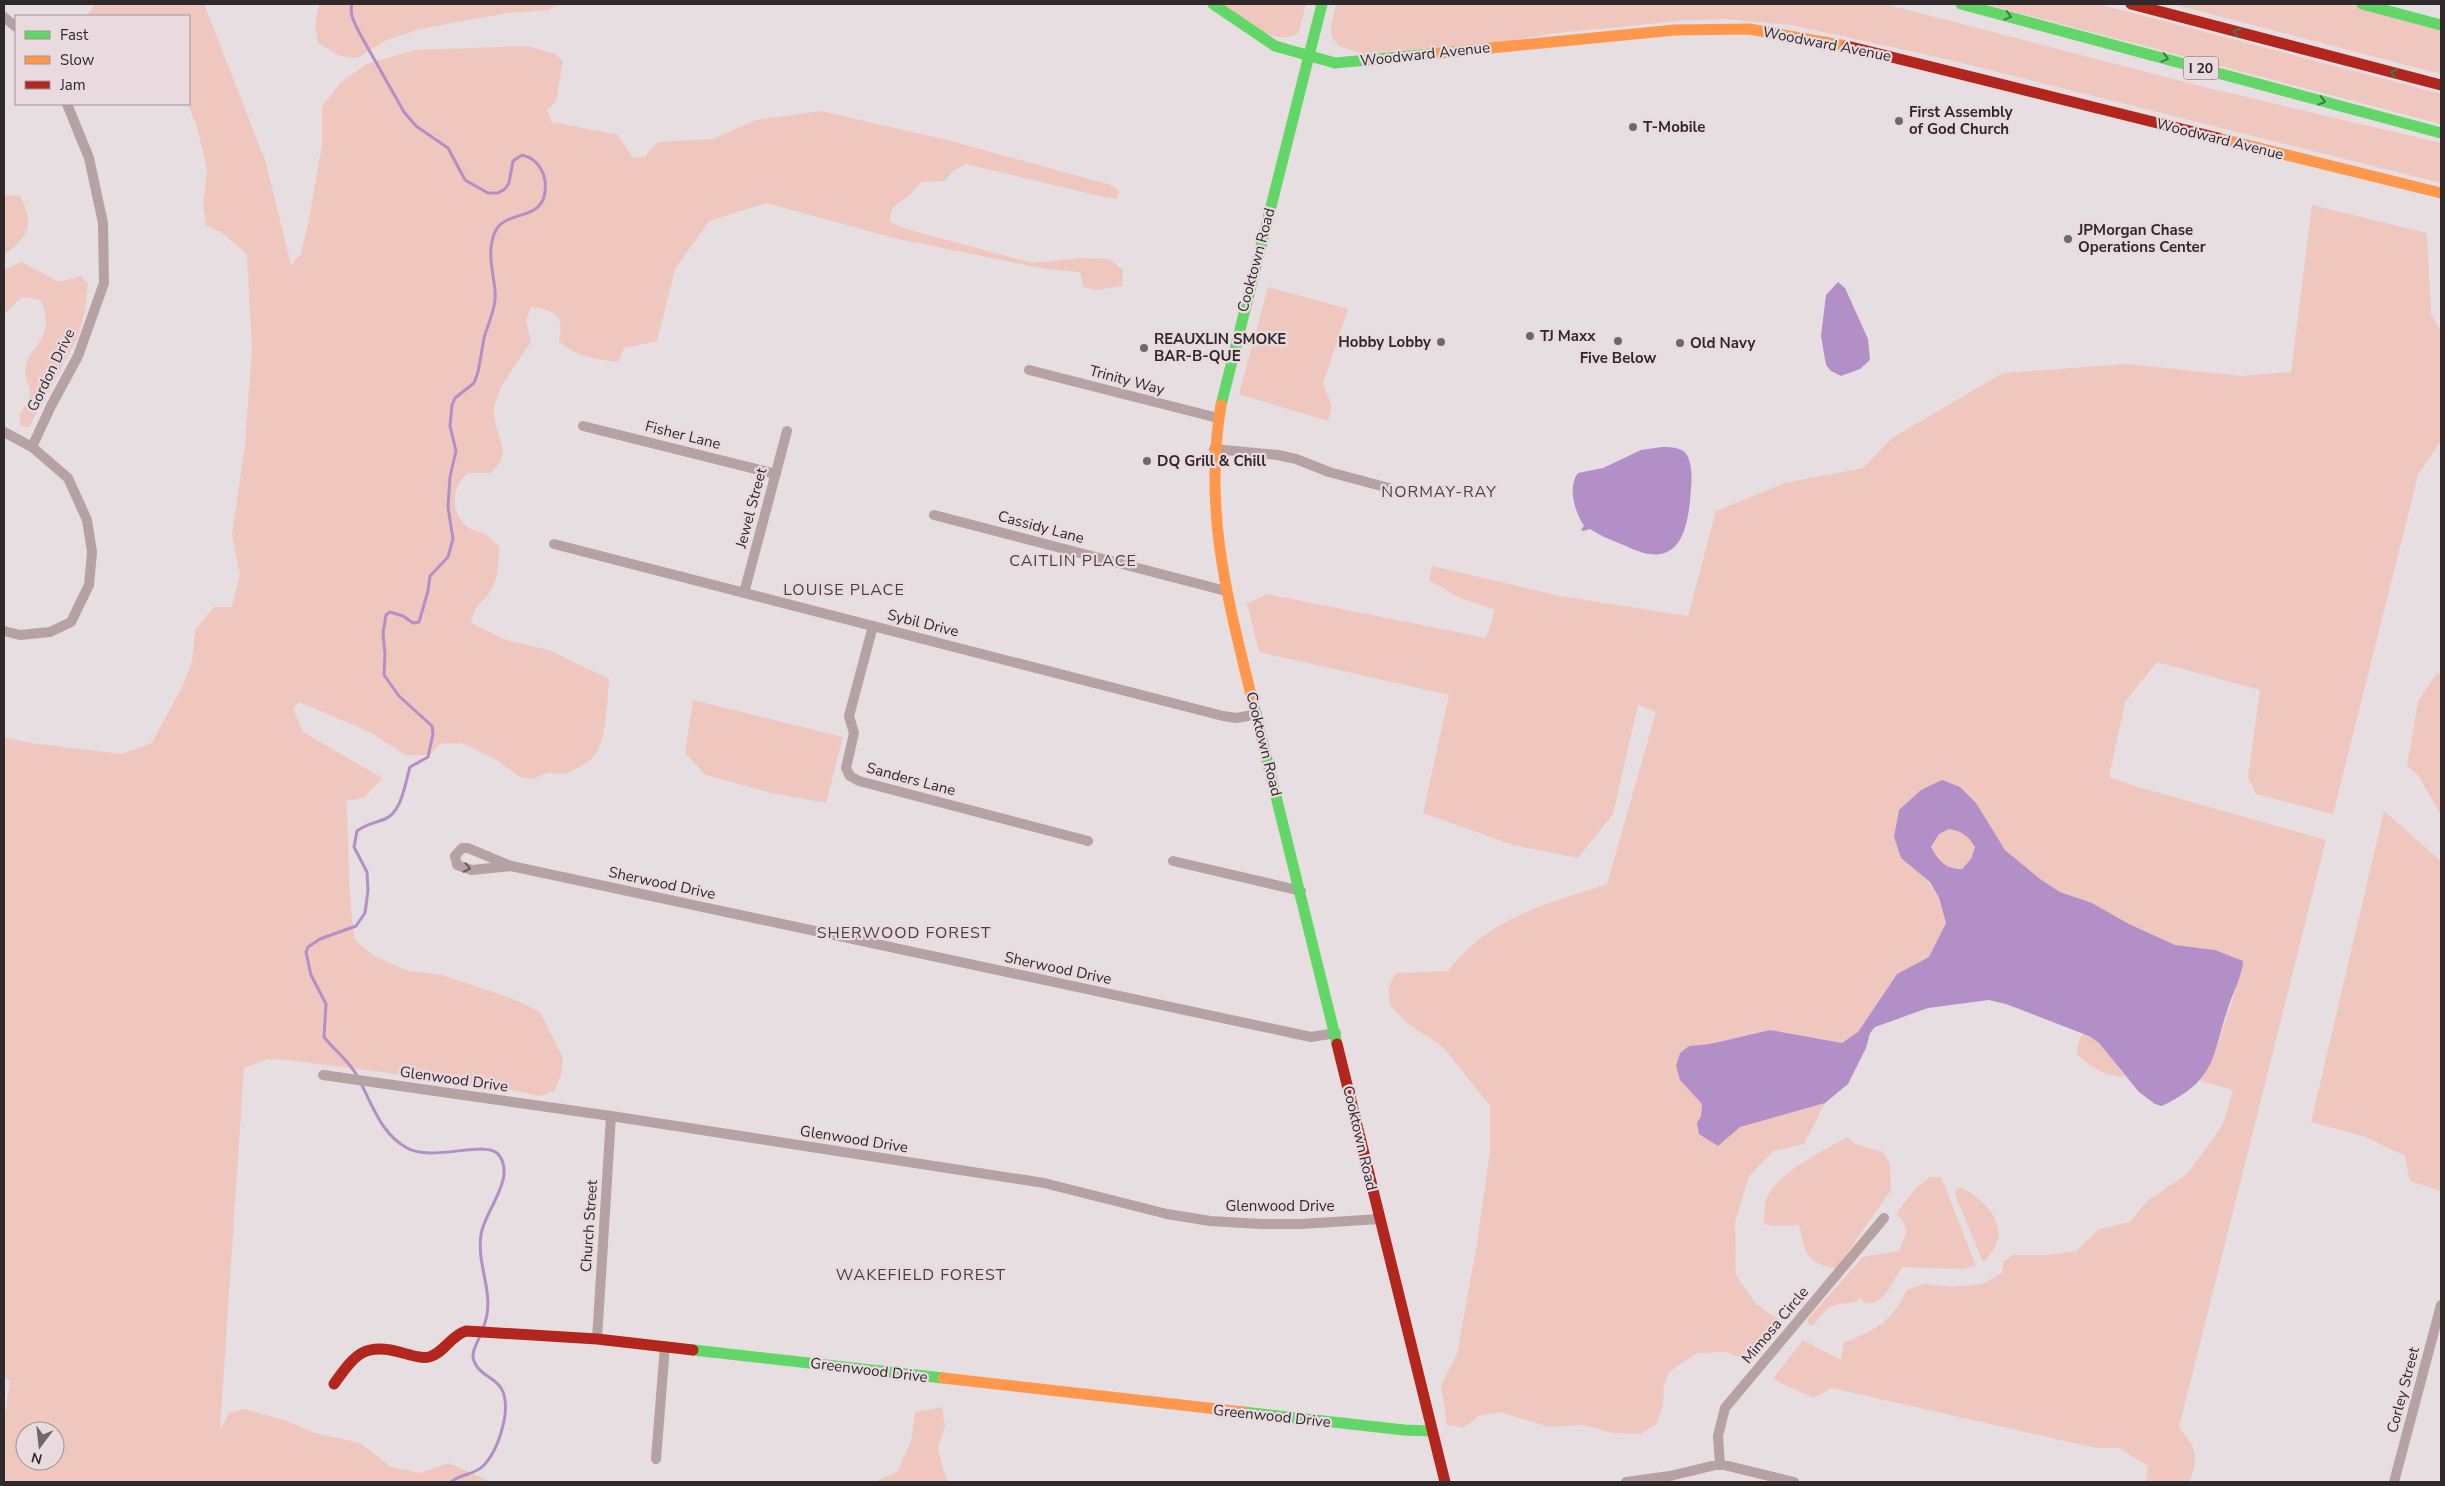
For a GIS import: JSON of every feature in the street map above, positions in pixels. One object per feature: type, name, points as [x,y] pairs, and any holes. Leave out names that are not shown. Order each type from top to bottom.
[{"type":"main road","name":"Woodward Avenue","points":[[1213,4],[1268,42],[1310,57],[1335,63],[1675,30],[1718,28],[1781,33],[1844,45],[2441,192]]},
{"type":"main road","name":"Cooktown Road","points":[[1322,4],[1310,57],[1232,352],[1218,418],[1214,449],[1214,514],[1226,590],[1445,1482]]},
{"type":"main road","name":"I 20","points":[[1961,4],[2441,133]]},
{"type":"main road","points":[[2131,4],[2441,85]]},
{"type":"main road","points":[[2362,4],[2441,25]]},
{"type":"main road","name":"Greenwood Drive","points":[[334,1384],[352,1360],[367,1349],[380,1347],[415,1357],[430,1356],[436,1354],[456,1333],[466,1331],[487,1334],[597,1338],[1384,1428],[1431,1431]]},
{"type":"street","points":[[4,17],[15,26]]},
{"type":"street","name":"Gordon Drive","points":[[32,447],[51,406],[78,356],[104,283],[103,223],[88,158],[67,105]]},
{"type":"street","name":"Trinity Way","points":[[1029,370],[1218,418]]},
{"type":"street","name":"Fisher Lane","points":[[583,426],[776,474]]},
{"type":"street","points":[[4,432],[32,447],[68,478],[87,520],[92,552],[90,585],[71,622],[50,632],[20,635],[4,631]]},
{"type":"street","name":"Jewel Street","points":[[744,593],[787,432]]},
{"type":"street","points":[[1214,449],[1278,455],[1296,459],[1329,472],[1389,488]]},
{"type":"street","name":"Cassidy Lane","points":[[934,515],[1226,590]]},
{"type":"street","name":"Sybil Drive","points":[[554,544],[1223,716],[1237,718],[1257,714]]},
{"type":"street","name":"Sanders Lane","points":[[873,626],[849,716],[854,733],[846,768],[850,776],[859,781],[1088,841]]},
{"type":"street","name":"Sherwood Drive","points":[[511,866],[472,870],[457,865],[455,856],[462,848],[468,848],[511,866],[1311,1037],[1336,1033]]},
{"type":"street","points":[[1172,862],[1301,891]]},
{"type":"street","name":"Glenwood Drive","points":[[323,1075],[611,1116],[1044,1183],[1159,1212],[1210,1221],[1269,1224],[1380,1219]]},
{"type":"street","name":"Church Street","points":[[597,1338],[611,1116]]},
{"type":"street","name":"Mimosa Circle","points":[[1720,1464],[1718,1436],[1725,1408],[1884,1218]]},
{"type":"street","name":"Corley Street","points":[[2394,1482],[2441,1305]]},
{"type":"street","points":[[656,1459],[665,1346]]},
{"type":"street","points":[[1626,1482],[1670,1476],[1720,1464],[1794,1482]]},
{"type":"shaded area","points":[[95,4],[204,4],[266,163],[291,265],[301,254],[309,219],[322,144],[322,107],[341,82],[367,64],[415,50],[527,46],[553,53],[563,61],[556,101],[547,110],[552,122],[618,135],[633,158],[645,156],[658,142],[713,139],[756,120],[821,111],[947,140],[1111,185],[1119,191],[1116,199],[966,164],[954,170],[944,181],[921,182],[909,196],[893,207],[889,221],[906,229],[1032,263],[1083,258],[1109,259],[1123,270],[1122,286],[1096,290],[1083,287],[1080,272],[1045,269],[894,238],[766,203],[709,221],[675,269],[657,341],[624,348],[618,362],[602,360],[572,351],[559,341],[560,325],[556,315],[546,310],[531,307],[526,320],[531,342],[509,375],[495,402],[494,418],[501,442],[502,457],[491,473],[468,473],[456,491],[455,504],[459,518],[466,526],[485,534],[500,547],[494,585],[476,608],[471,623],[506,640],[549,650],[609,679],[603,734],[596,754],[586,763],[565,774],[549,773],[534,779],[520,777],[498,761],[462,743],[440,744],[429,755],[405,755],[370,732],[299,702],[293,709],[303,732],[382,778],[364,798],[346,801],[352,923],[355,940],[374,956],[406,970],[442,975],[511,998],[540,1012],[563,1058],[561,1076],[554,1091],[540,1096],[496,1087],[288,1060],[268,1059],[244,1068],[220,1430],[229,1413],[244,1409],[284,1420],[315,1433],[360,1443],[391,1467],[419,1473],[449,1463],[491,1482],[4,1482],[4,1420],[10,1381],[4,1377],[4,737],[30,743],[121,754],[152,743],[183,685],[192,662],[195,630],[214,607],[232,607],[240,574],[232,535],[245,444],[252,350],[247,254],[221,232],[206,225],[203,203],[207,170],[197,127],[188,105],[190,105],[190,15],[87,15]]},
{"type":"shaded area","points":[[319,4],[559,4],[548,10],[507,13],[420,29],[387,40],[357,58],[340,56],[318,43],[315,25]]},
{"type":"shaded area","points":[[1223,4],[1306,4],[1299,32],[1279,37],[1259,30]]},
{"type":"shaded area","points":[[1336,4],[1885,4],[2204,87],[2441,143],[2441,183],[1946,59],[1792,25],[1724,19],[1688,20],[1547,34],[1512,41],[1363,54],[1339,46],[1332,37],[1331,26]]},
{"type":"shaded area","points":[[1985,4],[2098,4],[2441,94],[2441,124]]},
{"type":"shaded area","points":[[2172,4],[2346,4],[2441,29],[2441,74]]},
{"type":"shaded area","points":[[4,195],[20,196],[25,206],[28,223],[27,229],[19,242],[4,255]]},
{"type":"shaded area","points":[[2312,205],[2427,233],[2431,314],[2441,331],[2441,440],[2418,475],[2333,814],[2256,794],[2248,777],[2260,690],[2157,662],[2125,702],[2109,777],[2138,787],[2326,840],[2179,1427],[2193,1447],[2195,1459],[2189,1482],[2146,1482],[2148,1466],[2119,1448],[2096,1448],[1832,1388],[1813,1398],[1773,1379],[1803,1340],[1841,1360],[1844,1343],[1882,1324],[1895,1310],[1907,1290],[1924,1284],[1952,1287],[1983,1284],[2002,1273],[2003,1262],[2013,1255],[2048,1255],[2076,1251],[2099,1229],[2130,1222],[2147,1201],[2187,1174],[2223,1124],[2233,1090],[2201,1081],[2219,1041],[2242,972],[2215,950],[2175,945],[2129,924],[2092,903],[2060,892],[2040,879],[2005,850],[1976,803],[1901,858],[1931,885],[1939,900],[1946,923],[1929,957],[1897,974],[1858,1032],[1842,1043],[1770,1030],[1710,1044],[1689,1046],[1680,1053],[1676,1066],[1702,1104],[1701,1116],[1697,1123],[1740,1127],[1825,1103],[1804,1144],[1773,1151],[1749,1176],[1735,1222],[1736,1275],[1756,1304],[1782,1322],[1747,1360],[1726,1352],[1697,1353],[1669,1372],[1664,1385],[1663,1405],[1656,1424],[1640,1434],[1612,1433],[1584,1425],[1549,1427],[1500,1412],[1479,1416],[1463,1428],[1447,1425],[1441,1385],[1457,1354],[1477,1243],[1490,1151],[1490,1106],[1443,1047],[1407,1023],[1390,1005],[1388,988],[1396,973],[1448,971],[1464,953],[1500,925],[1540,906],[1607,884],[1656,712],[1638,705],[1613,814],[1578,858],[1513,845],[1423,813],[1449,695],[1259,652],[1247,603],[1268,594],[1486,638],[1495,610],[1458,597],[1429,580],[1432,566],[1560,596],[1688,616],[1716,511],[1785,483],[1863,468],[1892,438],[2003,373],[2127,364],[2241,376],[2291,372]]},
{"type":"shaded area","points":[[21,262],[59,282],[81,276],[88,284],[85,310],[78,337],[29,427],[21,426],[19,415],[26,405],[30,391],[25,370],[28,359],[42,338],[46,322],[41,300],[22,297],[4,314],[4,270]]},
{"type":"shaded area","points":[[1838,282],[1845,288],[1868,339],[1870,360],[1860,369],[1841,376],[1831,371],[1826,365],[1821,336],[1826,295]]},
{"type":"shaded area","points":[[1268,287],[1348,309],[1323,384],[1332,406],[1328,421],[1239,394]]},
{"type":"shaded area","points":[[1662,447],[1676,448],[1685,452],[1689,460],[1691,472],[1688,516],[1685,528],[1674,547],[1666,552],[1656,554],[1643,553],[1608,539],[1590,529],[1581,530],[1584,526],[1575,507],[1573,493],[1573,486],[1578,473],[1603,468],[1641,450]]},
{"type":"shaded area","points":[[2437,673],[2441,674],[2441,815],[2418,775],[2407,766],[2418,701]]},
{"type":"shaded area","points":[[693,700],[843,737],[826,803],[771,793],[706,775],[685,753]]},
{"type":"shaded area","points":[[1942,780],[1960,787],[1976,803],[2005,850],[2040,879],[2060,892],[2092,903],[2129,924],[2175,945],[2215,950],[2243,961],[2210,1065],[2194,1086],[2162,1106],[2155,1104],[2139,1092],[2099,1043],[2089,1036],[2006,1004],[1989,1000],[1928,1008],[1875,1027],[1870,1033],[1866,1048],[1848,1084],[1825,1103],[1740,1127],[1718,1146],[1699,1134],[1697,1123],[1701,1116],[1702,1104],[1680,1080],[1676,1066],[1680,1053],[1689,1046],[1710,1044],[1770,1030],[1842,1043],[1858,1032],[1897,974],[1929,957],[1946,923],[1939,898],[1930,882],[1901,858],[1894,837],[1899,810],[1921,790]],"holes":[[[1949,829],[1964,835],[1975,847],[1971,859],[1962,869],[1947,866],[1931,847],[1939,834]]]},
{"type":"shaded area","points":[[2384,811],[2441,861],[2441,1191],[2410,1181],[2405,1156],[2366,1137],[2311,1122]]},
{"type":"shaded area","points":[[1948,829],[1964,835],[1975,847],[1971,859],[1962,869],[1947,866],[1931,847],[1939,834]]},
{"type":"shaded area","points":[[2085,1033],[2099,1043],[2125,1076],[2113,1076],[2099,1070],[2085,1062],[2076,1053],[2080,1038]]},
{"type":"shaded area","points":[[1848,1137],[1855,1144],[1883,1152],[1890,1164],[1891,1190],[1836,1269],[1813,1260],[1803,1243],[1799,1225],[1775,1226],[1764,1224],[1765,1208],[1769,1193],[1784,1176],[1805,1161]]},
{"type":"shaded area","points":[[1930,1177],[1941,1177],[1976,1266],[1963,1269],[1903,1267],[1883,1297],[1878,1301],[1865,1303],[1859,1297],[1856,1302],[1836,1305],[1827,1309],[1814,1325],[1809,1325],[1807,1320],[1863,1257],[1899,1251],[1907,1231],[1902,1219],[1896,1214],[1916,1188]]},
{"type":"shaded area","points":[[1962,1188],[1982,1202],[1997,1223],[1999,1231],[1997,1242],[1992,1252],[1983,1262],[1955,1194],[1957,1189]]},
{"type":"shaded area","points":[[942,1407],[945,1426],[938,1448],[944,1472],[949,1482],[875,1482],[898,1471],[911,1441],[915,1412]]},
{"type":"waterway","points":[[352,4],[352,15],[356,26],[404,112],[416,126],[448,148],[465,180],[488,193],[498,193],[505,189],[509,183],[513,161],[522,155],[538,165],[542,170],[545,183],[544,197],[540,204],[529,213],[507,220],[501,224],[493,237],[491,252],[495,303],[484,338],[478,372],[474,383],[455,398],[452,405],[450,426],[456,451],[450,477],[448,507],[453,539],[448,557],[430,576],[428,591],[419,622],[413,623],[403,616],[390,612],[386,615],[383,634],[385,654],[384,675],[399,696],[432,726],[433,734],[428,757],[410,767],[399,804],[391,815],[357,831],[354,847],[367,872],[368,890],[365,913],[356,926],[320,939],[308,947],[306,952],[311,975],[326,1004],[324,1037],[353,1069],[389,1134],[397,1142],[417,1152],[492,1150],[498,1154],[503,1163],[502,1184],[487,1216],[481,1235],[481,1259],[488,1304],[483,1328]]},
{"type":"waterway","points":[[451,1482],[482,1467],[493,1451],[502,1429],[505,1407],[501,1388],[478,1368],[473,1358],[480,1336]]},
{"type":"traffic: fast","points":[[1213,4],[1275,46],[1335,63],[1430,54]]},
{"type":"traffic: fast","points":[[1221,405],[1322,4]]},
{"type":"traffic: fast","points":[[1961,4],[2441,133]]},
{"type":"traffic: fast","points":[[2362,4],[2441,25]]},
{"type":"traffic: fast","points":[[1253,703],[1337,1044]]},
{"type":"traffic: fast","points":[[693,1350],[943,1378]]},
{"type":"traffic: fast","points":[[1243,1412],[1404,1430],[1431,1431]]},
{"type":"traffic: slow","points":[[1430,54],[1675,30],[1749,29],[1847,46]]},
{"type":"traffic: slow","points":[[2218,138],[2441,193]]},
{"type":"traffic: slow","points":[[1221,405],[1216,444],[1215,482],[1217,519],[1227,592],[1253,703]]},
{"type":"traffic: slow","points":[[943,1378],[1243,1412]]},
{"type":"traffic: jam","points":[[2131,4],[2441,85]]},
{"type":"traffic: jam","points":[[1847,46],[2218,138]]},
{"type":"traffic: jam","points":[[1337,1044],[1445,1482]]},
{"type":"traffic: jam","points":[[334,1384],[348,1365],[362,1353],[379,1349],[419,1357],[429,1357],[438,1352],[460,1333],[466,1331],[597,1339],[693,1350]]},
{"type":"place","name":"First Assembly of God Church","points":[[1899,121]]},
{"type":"place","name":"T-Mobile","points":[[1633,127]]},
{"type":"place","name":"JPMorgan Chase Operations Center","points":[[2068,239]]},
{"type":"place","name":"TJ Maxx","points":[[1530,336]]},
{"type":"place","name":"Five Below","points":[[1618,341]]},
{"type":"place","name":"Hobby Lobby","points":[[1441,342]]},
{"type":"place","name":"Old Navy","points":[[1680,343]]},
{"type":"place","name":"REAUXLIN SMOKE BAR-B-QUE","points":[[1144,348]]},
{"type":"place","name":"DQ Grill & Chill","points":[[1147,461]]},
{"type":"district","name":"NORMAY-RAY","points":[[1439,492]]},
{"type":"district","name":"CAITLIN PLACE","points":[[1073,561]]},
{"type":"district","name":"LOUISE PLACE","points":[[844,590]]},
{"type":"district","name":"SHERWOOD FOREST","points":[[904,933]]},
{"type":"district","name":"WAKEFIELD FOREST","points":[[921,1275]]}]
